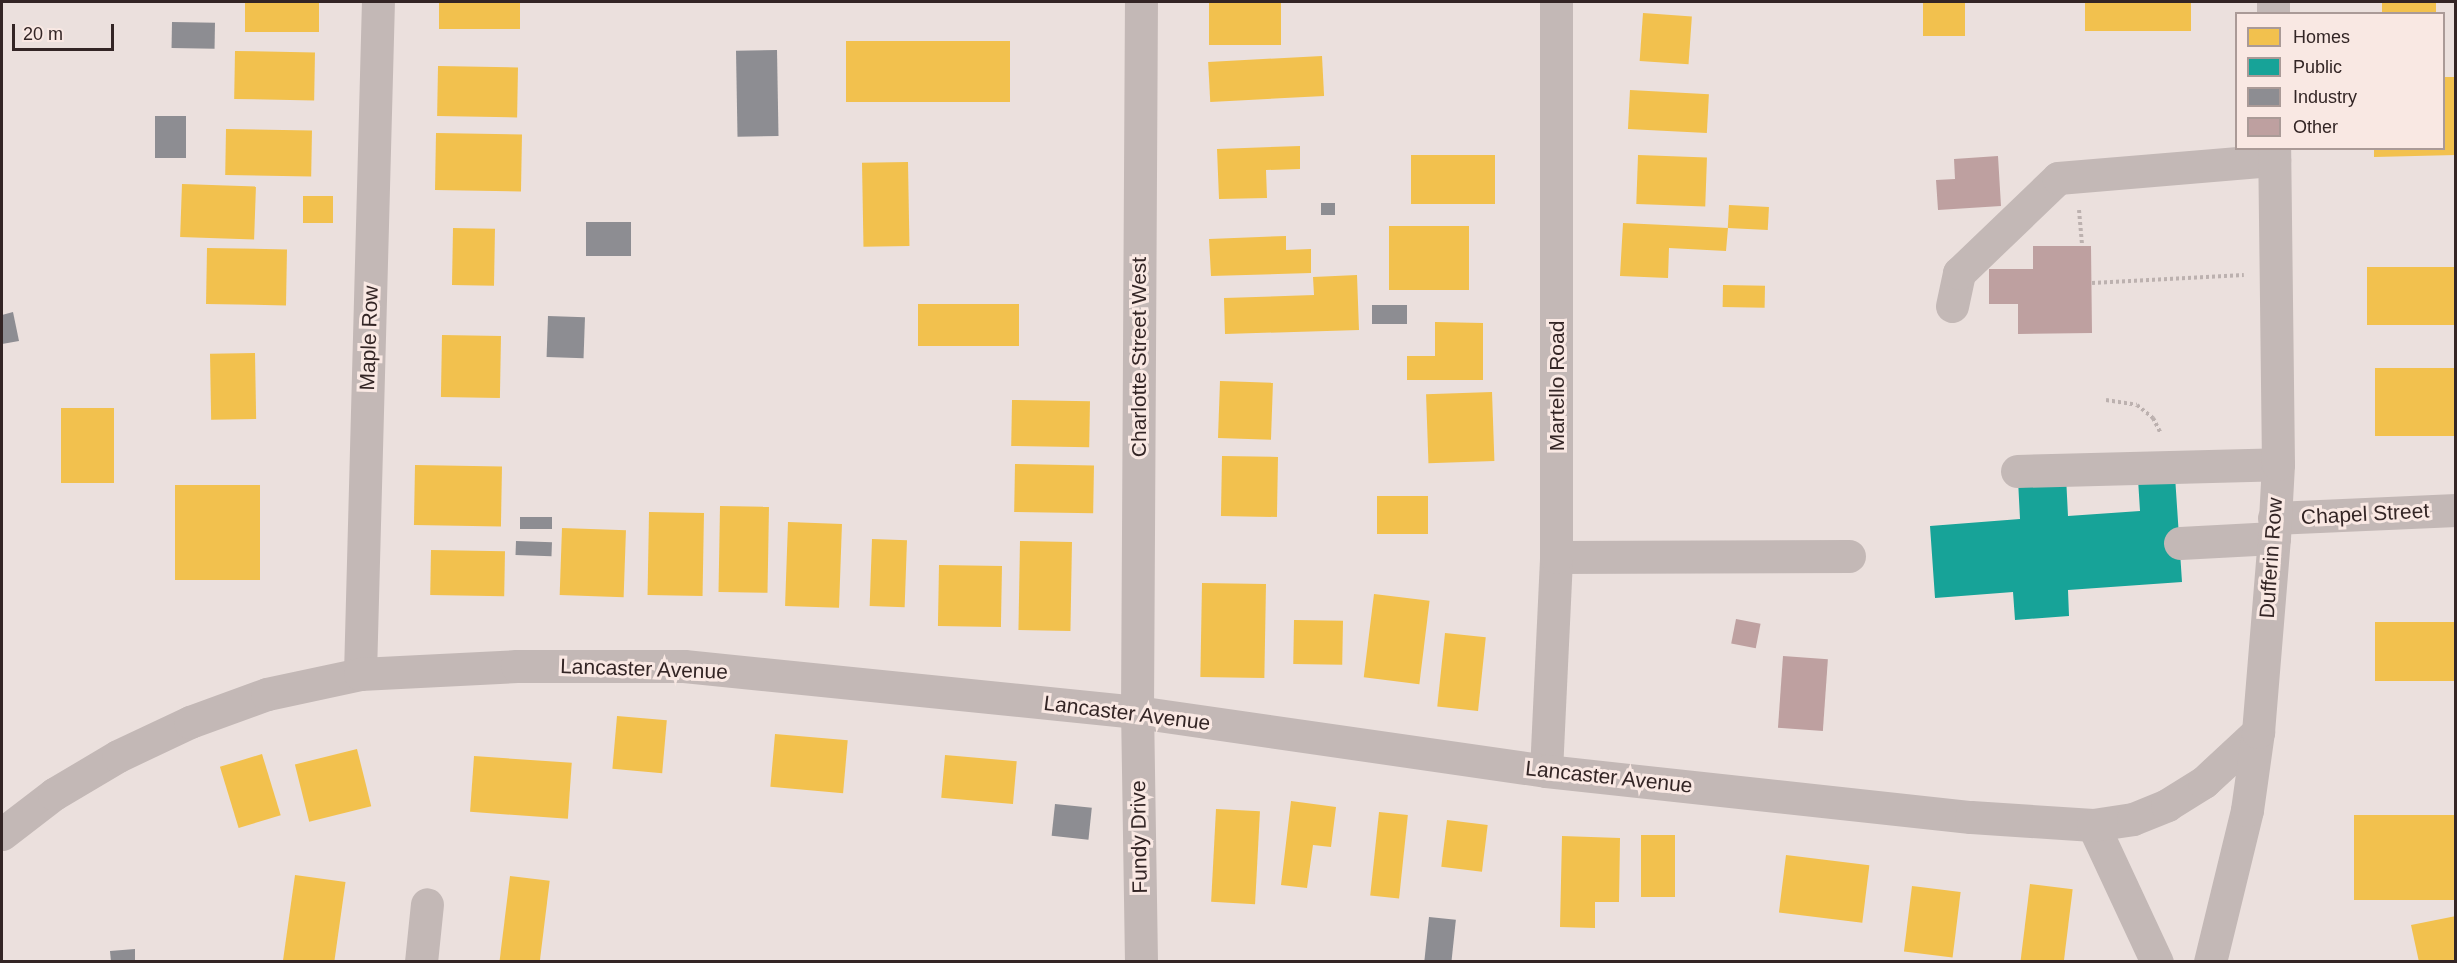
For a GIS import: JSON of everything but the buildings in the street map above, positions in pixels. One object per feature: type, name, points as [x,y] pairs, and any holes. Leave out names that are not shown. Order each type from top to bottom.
[{"type":"street","name":"Maple Row","points":[[360,674],[378,2]]},
{"type":"street","name":"Charlotte Street West","points":[[1137,712],[1141,2]]},
{"type":"street","name":"Martello Road","points":[[1546,771],[1556,557],[1556,2]]},
{"type":"street","points":[[1952,306],[1959,273],[2058,178],[2274,154]]},
{"type":"street","name":"Dufferin Row","points":[[2210,962],[2247,810],[2259,732],[2278,464],[2274,154]]},
{"type":"street","points":[[2017,471],[2278,464]]},
{"type":"street","name":"Chapel Street","points":[[2180,543],[2274,528],[2456,510]]},
{"type":"street","points":[[1556,557],[1849,556]]},
{"type":"street","name":"Lancaster Avenue","points":[[2,834],[54,794],[118,756],[190,722],[267,694],[360,674],[517,666],[684,666],[1137,712],[1546,771],[1971,817],[2093,825],[2133,819],[2167,805],[2205,782],[2259,732]]},
{"type":"street","name":"Fundy Drive","points":[[1137,712],[1141,962]]},
{"type":"street","points":[[2093,825],[2157,962]]},
{"type":"street","points":[[422,962],[428,904]]},
{"type":"path","points":[[2092,283],[2275,274]]},
{"type":"path","points":[[2106,400],[2137,405],[2153,418],[2162,437],[2166,467]]}]
